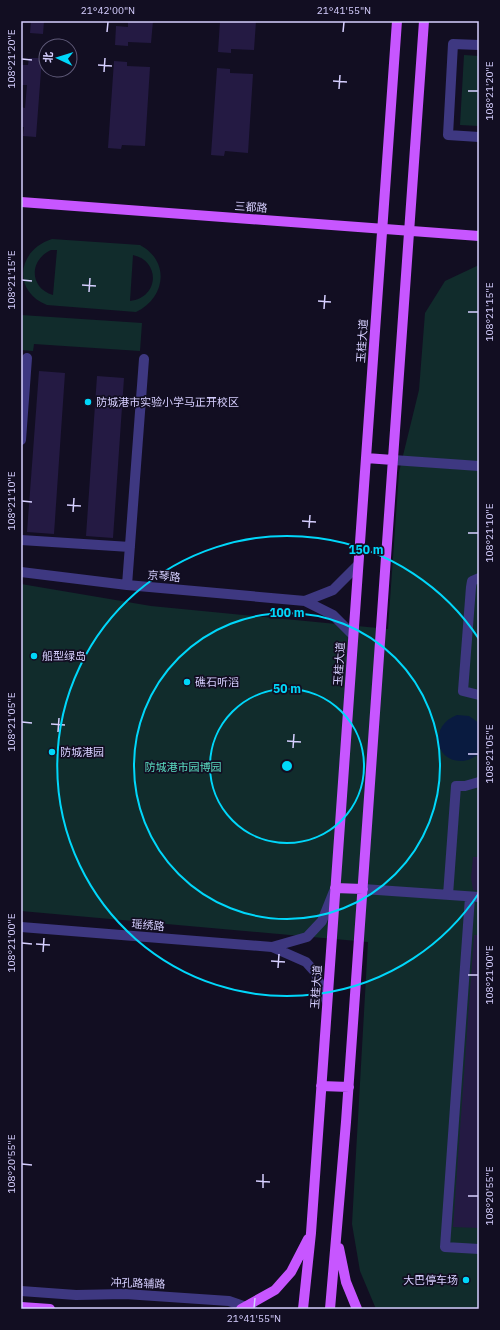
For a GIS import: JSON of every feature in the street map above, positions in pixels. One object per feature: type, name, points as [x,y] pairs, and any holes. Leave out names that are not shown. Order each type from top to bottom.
[{"type":"main road","name":"玉桂大道","points":[[303,1309],[311,1233],[322,1086],[397,21]]},
{"type":"main road","points":[[330,1309],[349,1087],[424,21]]},
{"type":"main road","name":"三都路","points":[[21,202],[479,236]]},
{"type":"main road","points":[[366,458],[393,460]]},
{"type":"main road","points":[[335,888],[363,889]]},
{"type":"main road","points":[[322,1086],[349,1087]]},
{"type":"main road","points":[[247,1308],[275,1290],[291,1272],[311,1233]]},
{"type":"main road","points":[[336,1238],[346,1282],[358,1309]]},
{"type":"main road","points":[[21,1307],[50,1309]]},
{"type":"street","points":[[479,45],[453,44],[448,135],[479,137]]},
{"type":"street","points":[[21,440],[27,358]]},
{"type":"street","points":[[127,585],[144,359]]},
{"type":"street","points":[[393,460],[479,466]]},
{"type":"street","points":[[21,540],[130,547]]},
{"type":"street","points":[[305,601],[333,590],[358,566]]},
{"type":"street","name":"京琴路","points":[[21,572],[127,585],[305,601]]},
{"type":"street","points":[[479,578],[472,581],[471,586],[463,691],[479,695]]},
{"type":"street","points":[[305,601],[333,615],[353,635]]},
{"type":"street","points":[[448,895],[456,786],[464,786],[479,782]]},
{"type":"street","points":[[272,947],[307,937],[322,921],[335,888]]},
{"type":"street","points":[[363,889],[474,897],[445,1247],[479,1249]]},
{"type":"street","name":"瑶绣路","points":[[21,927],[272,947]]},
{"type":"street","points":[[272,947],[306,962],[315,972],[327,1002]]},
{"type":"street","name":"冲孔路辅路","points":[[21,1291],[76,1295],[125,1294],[221,1300],[229,1301],[247,1308]]},
{"type":"green space","points":[[464,55],[479,56],[479,126],[460,125]]},
{"type":"green space","points":[[52,239],[140,245],[150,252],[157,261],[160,270],[158,289],[146,306],[136,312],[47,305],[36,299],[28,290],[24,281],[23,271],[26,261],[40,244]],"holes":[[[51,250],[57,250],[53,295],[39,286],[35,274],[39,260]],[[133,255],[142,259],[148,264],[152,271],[153,279],[151,287],[147,293],[140,298],[130,301]]]},
{"type":"green space","name":"防城港市园博园","points":[[479,265],[479,1309],[376,1309],[360,1271],[352,1224],[368,942],[21,911],[21,584],[151,606],[388,629],[399,472],[419,390],[425,313],[445,281]]},
{"type":"green space","points":[[21,315],[142,323],[140,351],[34,344],[33,351],[21,350]]},
{"type":"water","points":[[457,715],[469,716],[479,723],[479,755],[469,760],[453,760],[445,756],[438,742],[442,727],[448,720]]},
{"type":"building","points":[[31,21],[44,21],[43,34],[30,33]]},
{"type":"building","points":[[128,21],[153,21],[151,43],[128,42],[128,46],[115,45],[116,26],[128,27]]},
{"type":"building","points":[[220,21],[256,21],[254,50],[231,49],[231,53],[218,52]]},
{"type":"building","points":[[29,58],[38,58],[38,78],[40,78],[36,137],[23,136],[24,127],[21,127],[21,107],[25,108],[27,85],[21,85],[21,65],[28,65]]},
{"type":"building","points":[[114,61],[127,62],[127,66],[150,67],[145,146],[122,145],[121,149],[108,148]]},
{"type":"building","points":[[217,68],[230,69],[230,73],[253,74],[248,153],[225,151],[224,156],[211,155]]},
{"type":"building","points":[[39,371],[65,373],[54,534],[27,532]]},
{"type":"building","points":[[97,376],[124,378],[113,538],[86,536]]},
{"type":"building","points":[[473,857],[479,857],[479,890],[473,890],[471,878]]},
{"type":"building","points":[[474,935],[479,935],[479,1228],[453,1227]]},
{"type":"place","name":"防城港市实验小学马正开校区","points":[[88,402]]},
{"type":"place","name":"船型绿岛","points":[[34,656]]},
{"type":"place","name":"礁石听滔","points":[[187,682]]},
{"type":"place","name":"防城港园","points":[[52,752]]},
{"type":"place","name":"大巴停车场","points":[[466,1280]]}]
